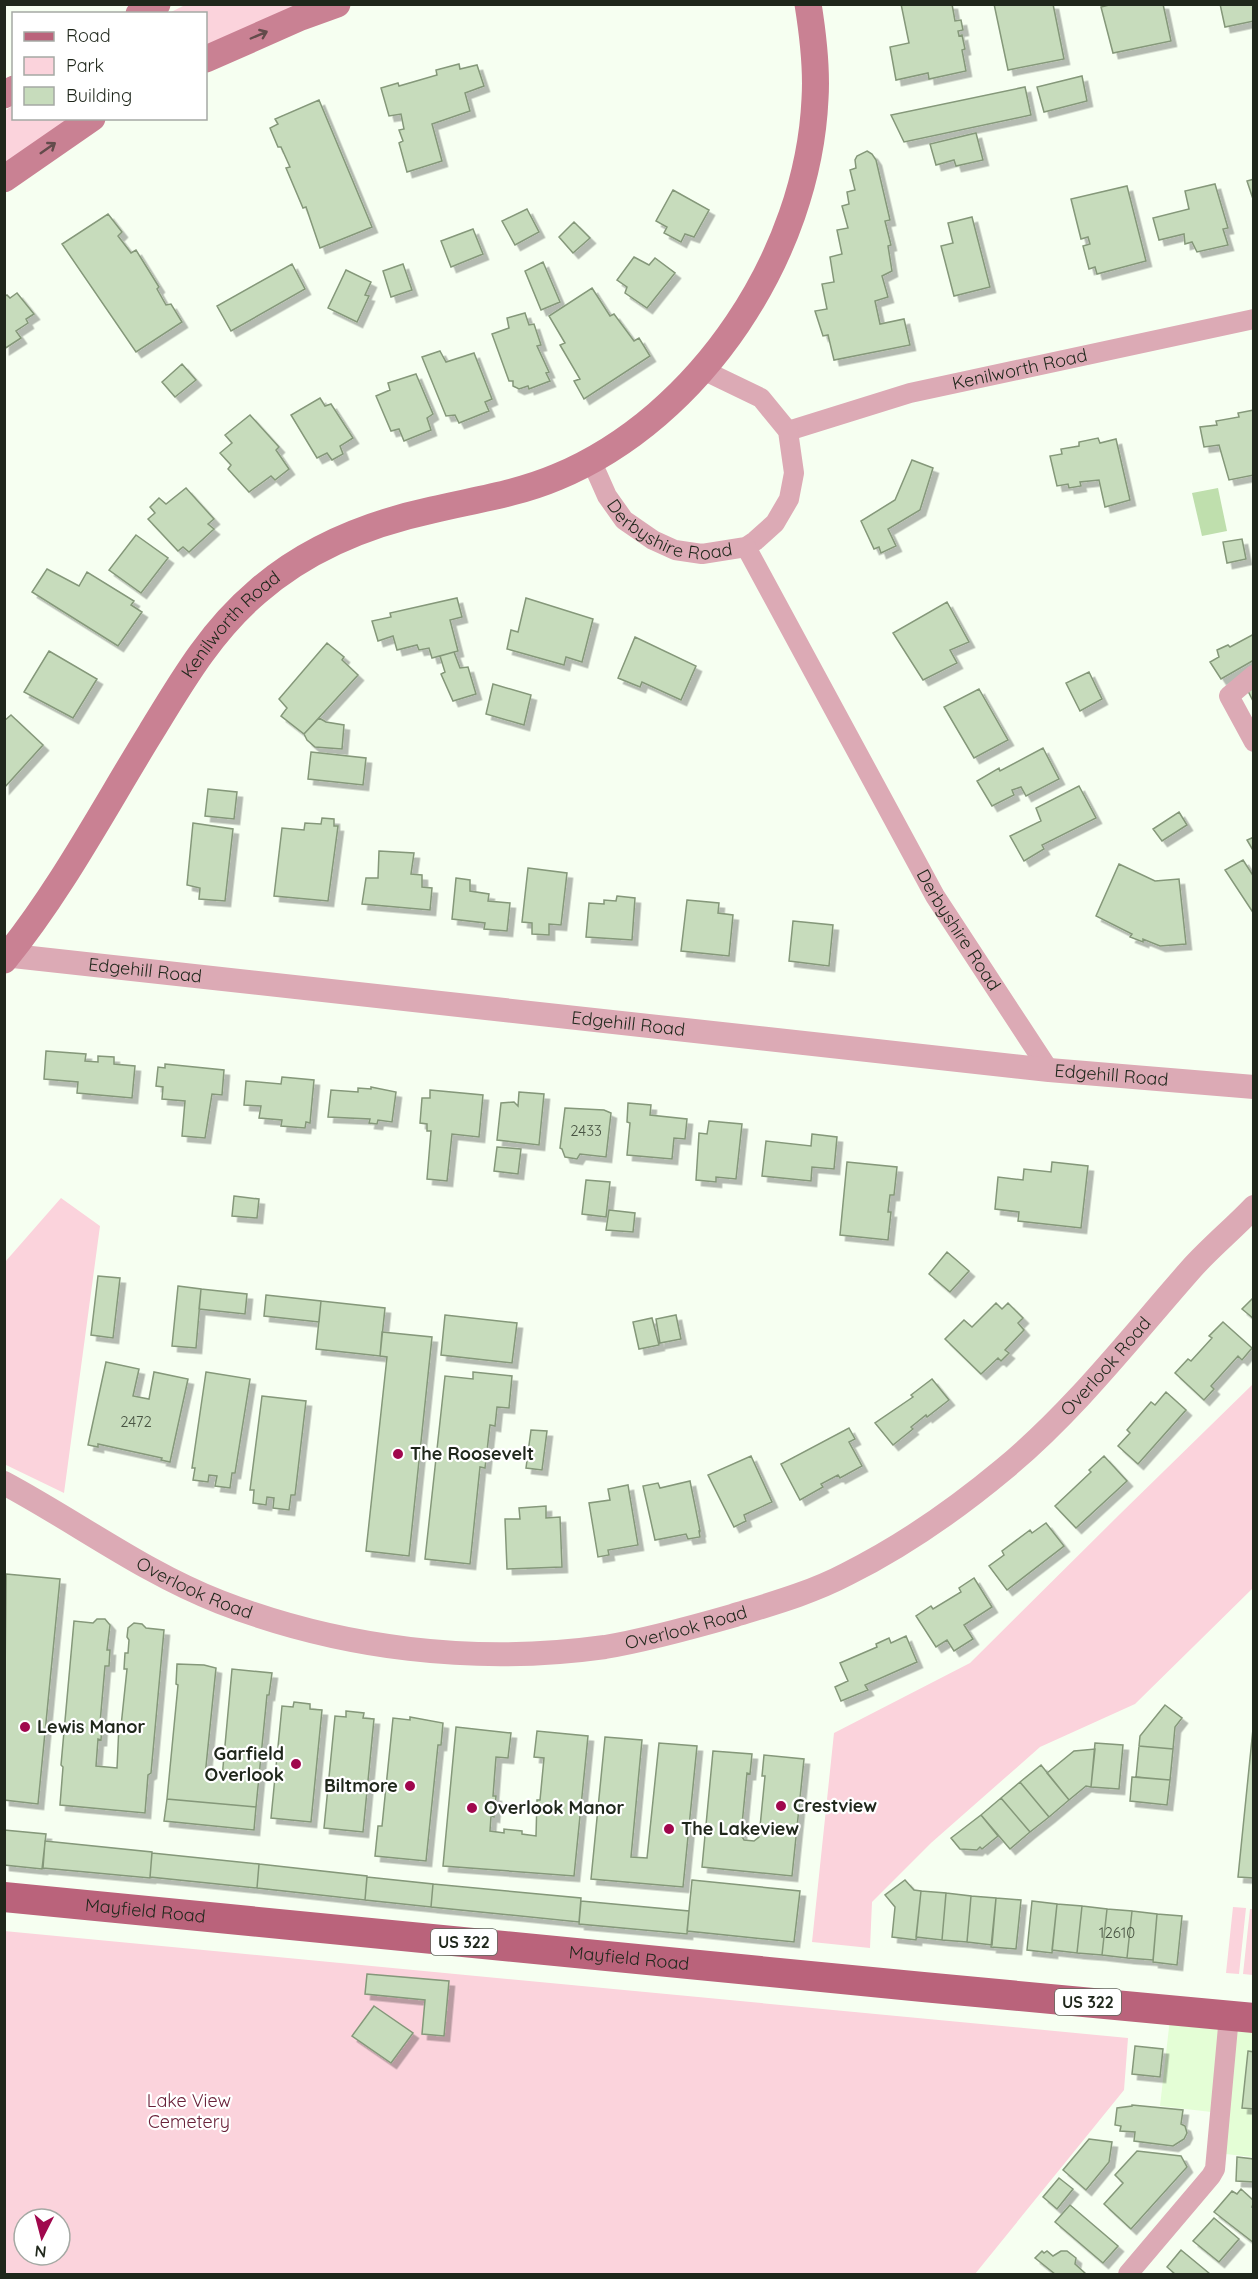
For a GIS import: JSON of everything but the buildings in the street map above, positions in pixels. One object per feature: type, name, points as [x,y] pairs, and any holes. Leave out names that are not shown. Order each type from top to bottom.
[{"type":"main road","points":[[143,12],[157,4]]},
{"type":"main road","points":[[207,58],[301,16],[337,4]]},
{"type":"main road","points":[[591,460],[649,421],[703,370],[734,330],[756,295],[774,259],[795,205],[812,137],[816,97],[813,40],[808,4]]},
{"type":"main road","points":[[4,179],[89,120]]},
{"type":"main road","name":"Kenilworth Road","points":[[6,957],[54,889],[191,666],[231,616],[258,591],[290,566],[328,543],[377,524],[556,478],[591,460]]},
{"type":"main road","name":"Mayfield Road","points":[[4,1897],[1242,2017]]},
{"type":"street","name":"Kenilworth Road","points":[[788,431],[910,393],[1254,319]]},
{"type":"street","points":[[703,370],[761,398],[788,431],[794,473],[789,499],[775,523],[746,547]]},
{"type":"street","name":"Derbyshire Road","points":[[591,460],[607,496],[624,520],[653,540],[675,550],[702,554],[746,547],[935,896],[1049,1070]]},
{"type":"street","points":[[1254,675],[1229,696],[1254,742]]},
{"type":"street","name":"Edgehill Road","points":[[6,957],[1049,1070],[1254,1087]]},
{"type":"street","name":"Overlook Road","points":[[4,1483],[178,1585],[232,1606],[313,1631],[406,1649],[455,1653],[556,1651],[605,1647],[649,1638],[784,1600],[846,1575],[906,1540],[977,1491],[1030,1446],[1081,1396],[1194,1266],[1254,1207]]},
{"type":"street","points":[[1128,2274],[1215,2169],[1242,2017]]},
{"type":"shaded area","points":[[1218,488],[1227,531],[1202,536],[1192,493]]},
{"type":"shaded area","points":[[1171,2010],[1253,2018],[1253,2157],[1216,2153],[1220,2113],[1160,2106]]},
{"type":"green space","points":[[185,5],[298,5],[207,46],[207,12],[171,12]]},
{"type":"green space","points":[[12,106],[12,120],[70,120],[5,164],[5,111]]},
{"type":"green space","points":[[61,1198],[100,1226],[64,1493],[4,1464],[5,1262]]},
{"type":"green space","points":[[1253,1384],[1253,1588],[1135,1704],[1040,1747],[931,1843],[872,1902],[870,1948],[812,1942],[834,1733],[970,1663]]},
{"type":"green space","points":[[1233,1907],[1246,1908],[1239,1974],[1226,1973]]},
{"type":"green space","points":[[1250,1909],[1253,1909],[1253,1975],[1243,1974]]},
{"type":"green space","name":"Lake View Cemetery","points":[[4,1931],[1128,2038],[1124,2090],[975,2274],[5,2274]]},
{"type":"place","name":"The Roosevelt","points":[[398,1454]]},
{"type":"place","name":"Lewis Manor","points":[[25,1727]]},
{"type":"place","name":"Garfield Overlook","points":[[296,1764]]},
{"type":"place","name":"Biltmore","points":[[410,1786]]},
{"type":"place","name":"Crestview","points":[[781,1806]]},
{"type":"place","name":"Overlook Manor","points":[[472,1808]]},
{"type":"place","name":"The Lakeview","points":[[669,1829]]}]
